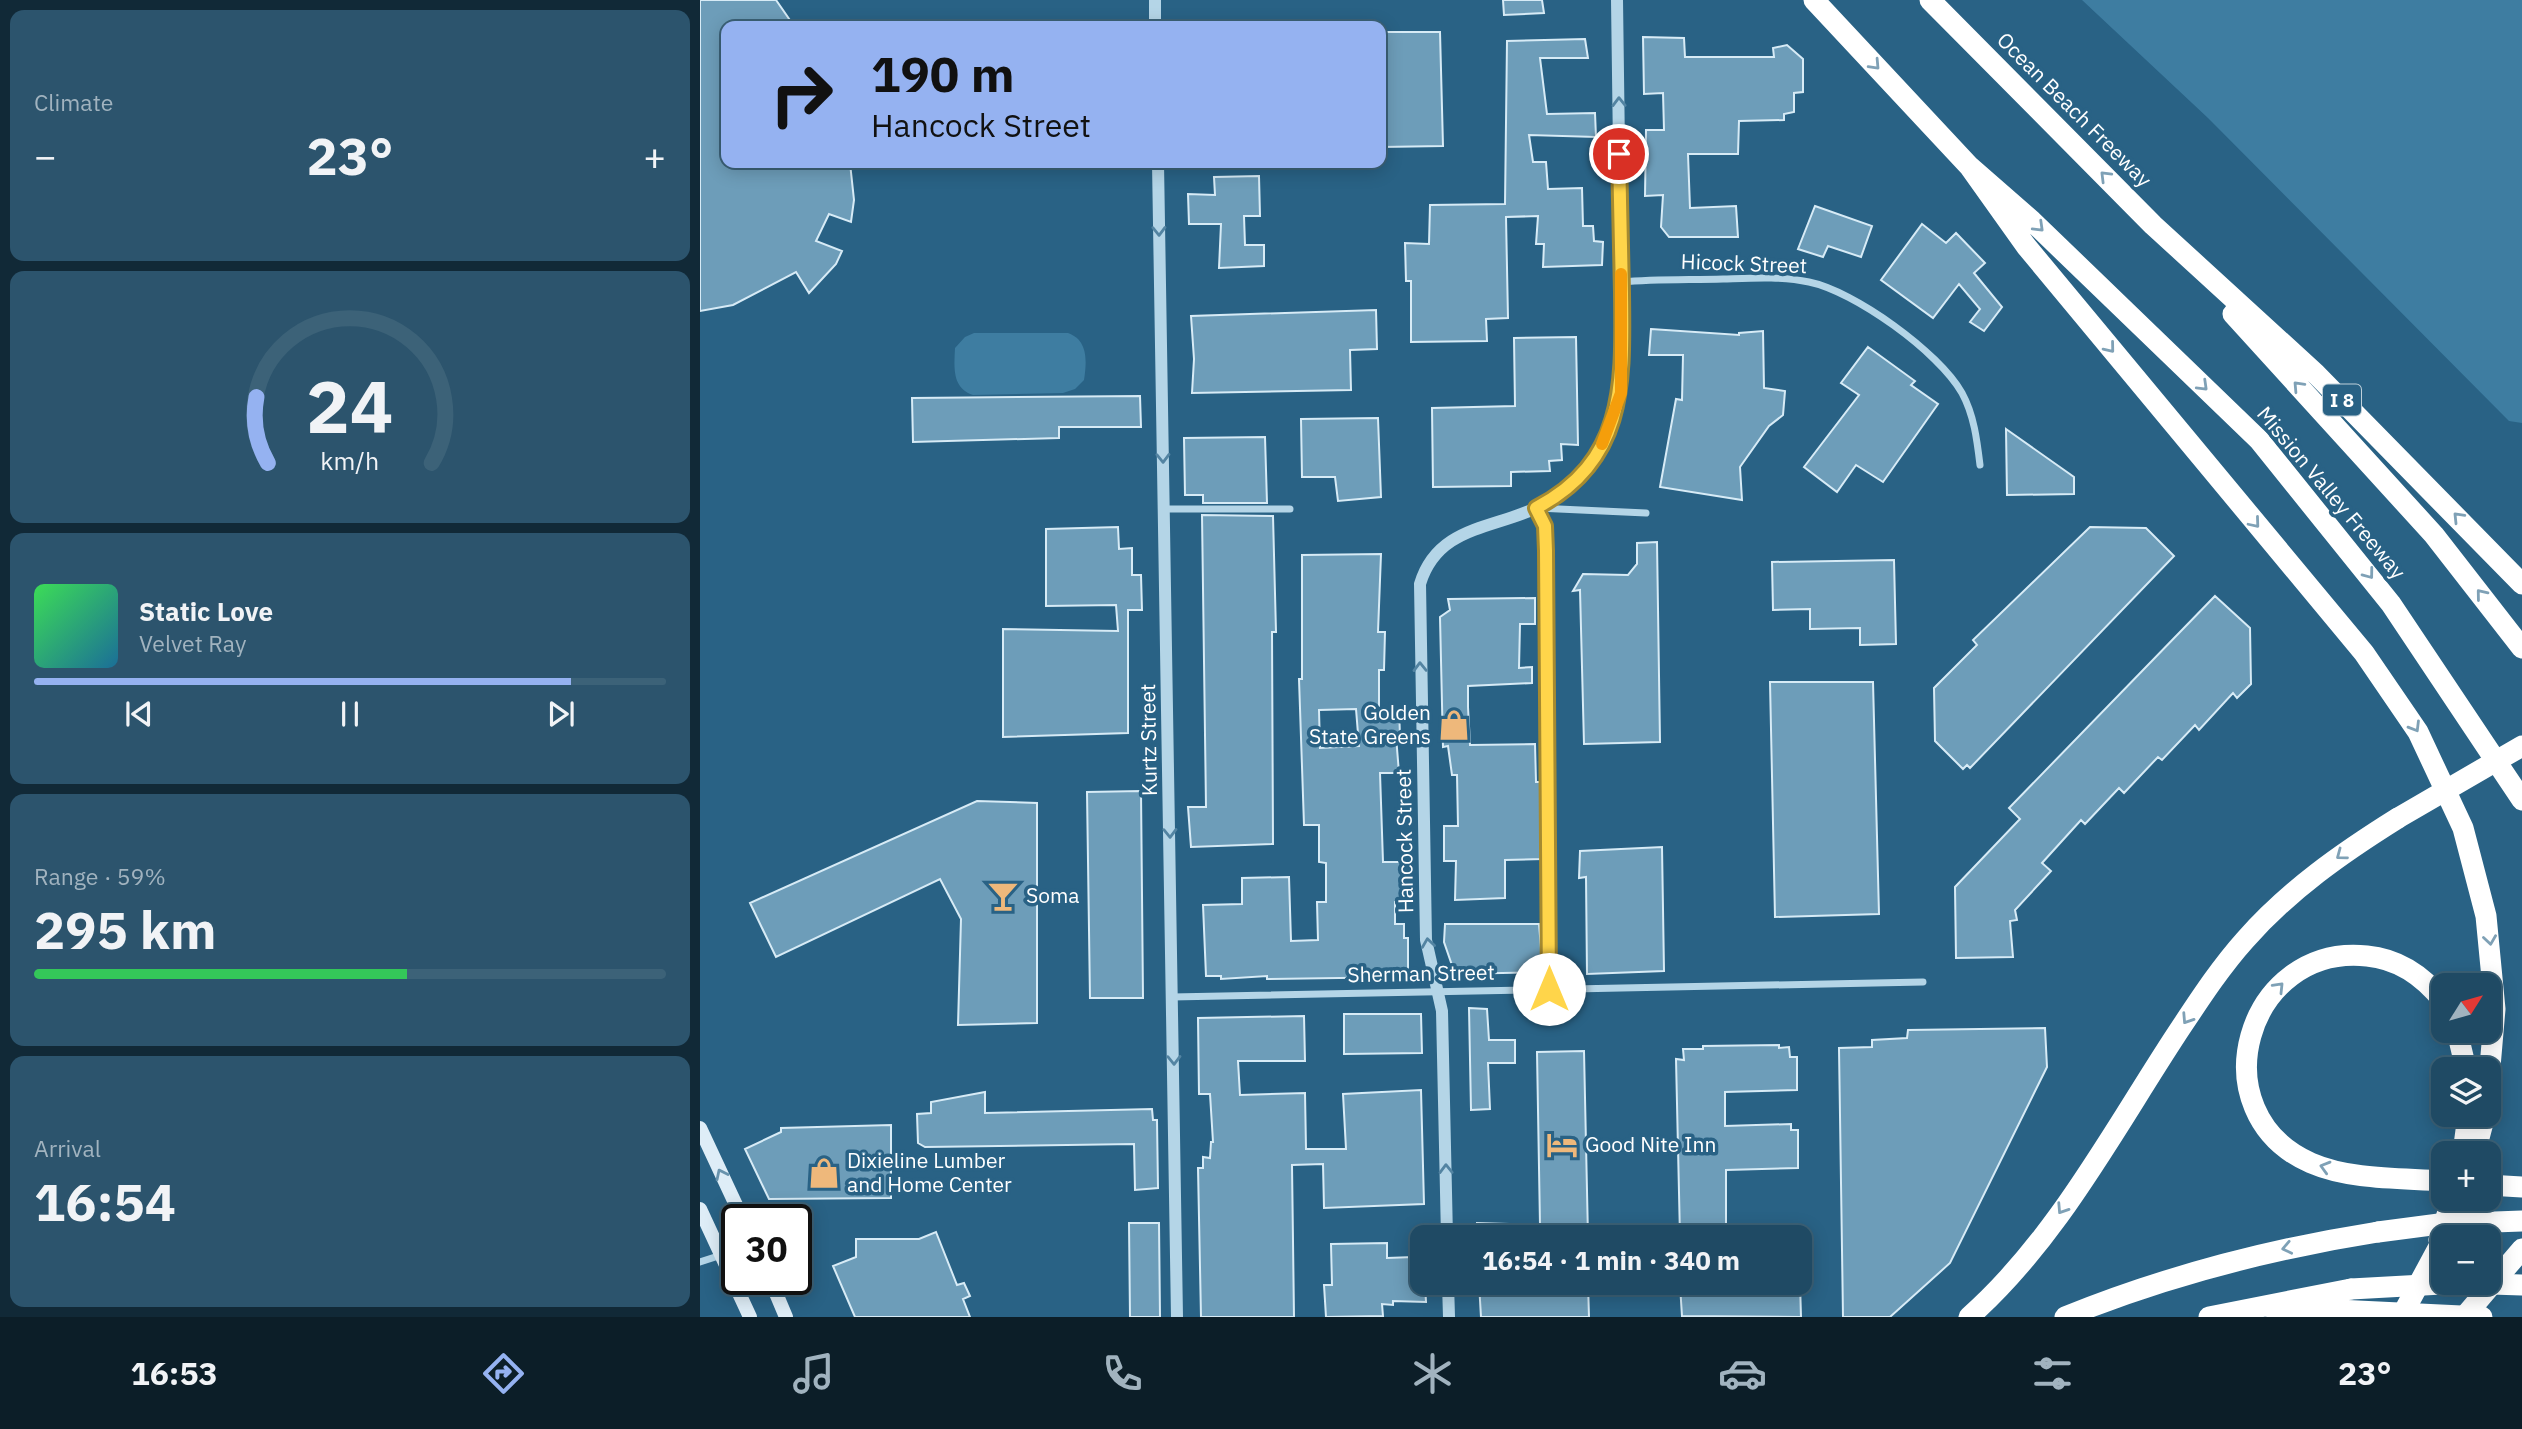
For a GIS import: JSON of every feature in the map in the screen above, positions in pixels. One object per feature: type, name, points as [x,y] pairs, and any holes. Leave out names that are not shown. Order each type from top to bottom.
[{"type":"highway","points":[[1814,0],[1969,166],[2026,246],[2364,653],[2423,740],[2463,828],[2486,916],[2495,1009],[2491,1057]]},
{"type":"highway","name":"Ocean Beach Freeway","points":[[1930,0],[2153,225]]},
{"type":"highway","name":"Mission Valley Freeway","points":[[1969,166],[2032,221],[2259,440],[2391,604],[2522,800]]},
{"type":"highway","points":[[2153,225],[2434,536],[2522,648]]},
{"type":"highway","name":"I 8","points":[[2153,225],[2316,374],[2522,584]]},
{"type":"highway","points":[[1969,1317],[2012,1274],[2055,1220],[2212,982],[2243,941],[2304,882],[2398,818],[2522,746]]},
{"type":"highway","points":[[2431,988],[2421,977],[2391,961],[2357,955],[2325,958],[2309,964],[2281,984],[2258,1014],[2248,1043],[2245,1071],[2251,1102],[2277,1140],[2297,1156],[2326,1169],[2431,1180]]},
{"type":"highway","points":[[2501,1186],[2522,1187]]},
{"type":"highway","points":[[2427,1275],[2448,1211]]},
{"type":"highway","points":[[2065,1317],[2183,1274],[2235,1260],[2378,1232],[2439,1224],[2522,1221]]},
{"type":"highway","points":[[2463,1317],[2522,1249]]},
{"type":"highway","points":[[2401,1317],[2431,1266]]},
{"type":"highway","points":[[2209,1317],[2351,1289],[2424,1283],[2522,1285]]},
{"type":"highway","points":[[2277,1317],[2337,1310],[2482,1317]]},
{"type":"main road","points":[[700,1128],[736,1204]]},
{"type":"main road","points":[[700,1209],[721,1253]]},
{"type":"main road","points":[[740,1295],[750,1317]]},
{"type":"main road","points":[[777,1295],[786,1317]]},
{"type":"street","points":[[1155,0],[1155,21]]},
{"type":"street","name":"Hancock Street","points":[[1447,1225],[1442,1011],[1426,940],[1420,584],[1432,559],[1452,539],[1473,528],[1536,508],[1564,489],[1583,471],[1601,446],[1612,424],[1621,393],[1622,282],[1617,0]]},
{"type":"street","name":"Kurtz Street","points":[[1158,168],[1177,1317]]},
{"type":"street","name":"Hicock Street","points":[[1622,282],[1793,279],[1822,285],[1844,294],[1918,346],[1946,370],[1967,404],[1974,426],[1980,465]]},
{"type":"street","points":[[1549,989],[1546,551],[1545,526],[1536,508],[1646,513]]},
{"type":"street","points":[[1163,509],[1290,509]]},
{"type":"street","name":"Sherman Street","points":[[1172,997],[1923,982]]},
{"type":"street","points":[[700,1262],[721,1255]]},
{"type":"street","points":[[1448,1295],[1449,1317]]},
{"type":"shaded area","points":[[2082,0],[2522,0],[2522,423],[2509,421],[2208,118]]},
{"type":"shaded area","points":[[974,333],[1068,333],[1075,336],[1083,346],[1086,359],[1084,380],[1075,389],[1063,393],[973,395],[961,388],[954,363],[955,348],[965,337]]},
{"type":"building","points":[[700,0],[776,0],[791,21],[721,21],[721,168],[851,168],[854,200],[851,222],[829,214],[816,241],[842,251],[836,264],[809,293],[796,272],[733,305],[700,311]]},
{"type":"building","points":[[1503,0],[1542,0],[1544,13],[1504,15]]},
{"type":"building","points":[[1386,32],[1440,32],[1443,146],[1386,147]]},
{"type":"building","points":[[1643,37],[1684,38],[1685,57],[1774,57],[1773,48],[1787,45],[1803,59],[1803,92],[1794,93],[1794,112],[1784,114],[1784,120],[1739,121],[1738,154],[1688,154],[1690,208],[1736,206],[1738,237],[1669,237],[1661,227],[1663,195],[1645,196],[1646,130],[1664,130],[1663,93],[1644,94]]},
{"type":"building","points":[[1585,39],[1588,58],[1540,58],[1547,114],[1595,113],[1596,137],[1529,135],[1533,162],[1546,162],[1548,189],[1582,188],[1583,226],[1593,226],[1594,241],[1603,242],[1602,265],[1543,267],[1544,244],[1536,244],[1538,216],[1506,217],[1508,318],[1486,319],[1487,341],[1411,342],[1411,281],[1406,281],[1405,243],[1429,244],[1430,205],[1505,204],[1507,41]]},
{"type":"building","points":[[1259,176],[1260,216],[1244,216],[1245,245],[1264,245],[1264,266],[1219,268],[1221,224],[1189,224],[1188,194],[1215,195],[1214,177]]},
{"type":"building","points":[[1815,206],[1872,226],[1861,257],[1828,246],[1823,257],[1798,249]]},
{"type":"building","points":[[1922,224],[1946,243],[1956,233],[1985,263],[1974,273],[2002,307],[1984,331],[1970,322],[1980,309],[1959,284],[1933,318],[1881,280]]},
{"type":"building","points":[[1376,310],[1377,349],[1350,350],[1351,390],[1192,393],[1194,359],[1191,316]]},
{"type":"building","points":[[1651,329],[1739,335],[1763,331],[1764,388],[1785,391],[1783,415],[1769,426],[1740,467],[1742,500],[1660,487],[1676,399],[1682,400],[1683,355],[1649,355]]},
{"type":"building","points":[[1576,337],[1578,445],[1561,444],[1562,460],[1549,461],[1550,471],[1511,472],[1511,486],[1433,487],[1432,408],[1515,406],[1514,338]]},
{"type":"building","points":[[1868,347],[1915,381],[1911,385],[1938,404],[1883,482],[1856,465],[1837,492],[1804,467],[1859,395],[1841,383]]},
{"type":"building","points":[[1140,396],[1141,427],[1059,427],[1059,438],[913,442],[912,398]]},
{"type":"building","points":[[1378,418],[1381,497],[1338,501],[1335,477],[1302,477],[1301,419]]},
{"type":"building","points":[[2006,429],[2074,477],[2074,494],[2007,495]]},
{"type":"building","points":[[1265,437],[1267,503],[1203,503],[1203,495],[1185,495],[1184,438]]},
{"type":"building","points":[[1202,515],[1273,516],[1276,632],[1272,632],[1273,844],[1191,847],[1188,807],[1206,807]]},
{"type":"building","points":[[1118,527],[1119,549],[1132,548],[1132,575],[1141,575],[1142,610],[1128,610],[1128,733],[1003,737],[1003,629],[1118,631],[1116,605],[1046,606],[1046,529]]},
{"type":"building","points":[[2090,527],[2146,528],[2174,556],[1970,768],[1967,765],[1963,769],[1935,741],[1934,688],[1977,645],[1973,640]]},
{"type":"building","points":[[1657,542],[1660,742],[1584,744],[1580,590],[1573,591],[1583,574],[1628,575],[1637,564],[1637,543]]},
{"type":"building","points":[[1381,554],[1378,632],[1385,632],[1384,670],[1379,670],[1379,709],[1399,708],[1400,736],[1396,736],[1399,773],[1380,773],[1383,862],[1402,862],[1403,901],[1395,902],[1395,924],[1404,924],[1404,938],[1408,938],[1408,977],[1267,979],[1267,976],[1221,979],[1221,976],[1206,976],[1203,905],[1242,904],[1242,878],[1289,877],[1291,941],[1318,940],[1317,902],[1326,902],[1326,863],[1319,862],[1319,825],[1304,825],[1299,679],[1302,679],[1302,555]],"holes":[[[1356,709],[1359,746],[1320,748],[1319,710]]]},
{"type":"building","points":[[1894,560],[1896,644],[1860,645],[1860,628],[1810,629],[1810,609],[1773,610],[1772,562]]},
{"type":"building","points":[[2215,596],[2250,628],[2251,684],[2237,698],[2233,693],[2199,730],[2195,725],[2162,760],[2158,757],[2124,793],[2119,788],[2085,824],[2081,820],[2042,863],[2051,871],[2015,910],[2017,920],[2010,921],[2013,957],[1956,958],[1955,887],[2020,819],[2009,808]]},
{"type":"building","points":[[1535,598],[1535,624],[1520,624],[1519,668],[1532,667],[1532,683],[1468,686],[1468,707],[1470,745],[1535,744],[1536,782],[1540,782],[1542,859],[1505,860],[1505,898],[1455,900],[1456,861],[1444,861],[1444,826],[1458,826],[1457,775],[1452,775],[1448,746],[1443,747],[1440,617],[1450,610],[1448,599]]},
{"type":"building","points":[[1770,682],[1873,682],[1879,914],[1775,917]]},
{"type":"building","points":[[1141,791],[1143,998],[1090,998],[1087,792]]},
{"type":"building","points":[[977,801],[1037,803],[1037,1023],[958,1025],[961,919],[940,879],[776,957],[750,903]]},
{"type":"building","points":[[1662,847],[1664,971],[1587,974],[1586,877],[1579,878],[1580,851]]},
{"type":"building","points":[[1445,924],[1539,924],[1543,972],[1455,974],[1444,942]]},
{"type":"building","points":[[1469,1008],[1487,1009],[1489,1040],[1515,1040],[1515,1063],[1488,1063],[1490,1109],[1471,1110]]},
{"type":"building","points":[[1344,1014],[1421,1014],[1422,1053],[1344,1054]]},
{"type":"building","points":[[1304,1016],[1305,1061],[1238,1061],[1240,1095],[1305,1093],[1306,1149],[1346,1149],[1343,1094],[1421,1090],[1424,1204],[1324,1208],[1323,1164],[1292,1165],[1294,1317],[1201,1317],[1198,1168],[1203,1168],[1203,1157],[1210,1158],[1213,1142],[1210,1094],[1199,1094],[1198,1018]]},
{"type":"building","points":[[2045,1028],[2047,1067],[1950,1263],[1890,1317],[1843,1317],[1839,1048],[1872,1047],[1872,1040],[1907,1038],[1908,1030]]},
{"type":"building","points":[[1779,1045],[1779,1048],[1789,1047],[1790,1057],[1797,1057],[1797,1090],[1725,1092],[1725,1126],[1791,1124],[1791,1130],[1798,1130],[1798,1168],[1726,1170],[1726,1225],[1680,1225],[1676,1059],[1684,1060],[1683,1049],[1703,1049],[1703,1046]]},
{"type":"building","name":"Good Nite Inn","points":[[1584,1051],[1588,1225],[1540,1225],[1537,1052]]},
{"type":"building","points":[[985,1092],[985,1113],[1152,1109],[1153,1120],[1157,1120],[1158,1188],[1135,1190],[1134,1144],[925,1147],[918,1143],[917,1114],[931,1113],[931,1102]]},
{"type":"building","name":"Dixieline Lumber and Home Center","points":[[891,1125],[891,1198],[769,1199],[745,1149],[781,1132],[781,1128]]},
{"type":"building","points":[[1129,1223],[1159,1223],[1160,1317],[1130,1317]]},
{"type":"building","name":"Good Nite Inn","points":[[1477,1223],[1540,1225],[1477,1225]]},
{"type":"building","points":[[936,1232],[957,1285],[964,1283],[970,1296],[963,1299],[970,1317],[855,1317],[833,1266],[856,1257],[856,1239],[919,1239]]},
{"type":"building","points":[[1387,1243],[1387,1258],[1410,1257],[1410,1295],[1426,1295],[1426,1302],[1393,1301],[1393,1305],[1382,1304],[1383,1316],[1326,1317],[1324,1285],[1332,1285],[1331,1244]]},
{"type":"building","points":[[1480,1295],[1588,1295],[1589,1317],[1481,1317]]},
{"type":"building","points":[[1681,1295],[1800,1295],[1801,1317],[1682,1316]]},
{"type":"slow traffic","points":[[1602,444],[1612,424],[1621,393],[1621,274]]},
{"type":"place","name":"Golden State Greens","points":[[1454,725]]},
{"type":"place","name":"Soma","points":[[1003,896]]},
{"type":"place","name":"Good Nite Inn","points":[[1562,1145]]},
{"type":"place","name":"Dixieline Lumber and Home Center","points":[[824,1173]]},
{"type":"route","points":[[1549,989],[1546,551],[1545,526],[1536,508],[1564,489],[1590,462],[1608,433],[1621,393],[1619,154]]}]
